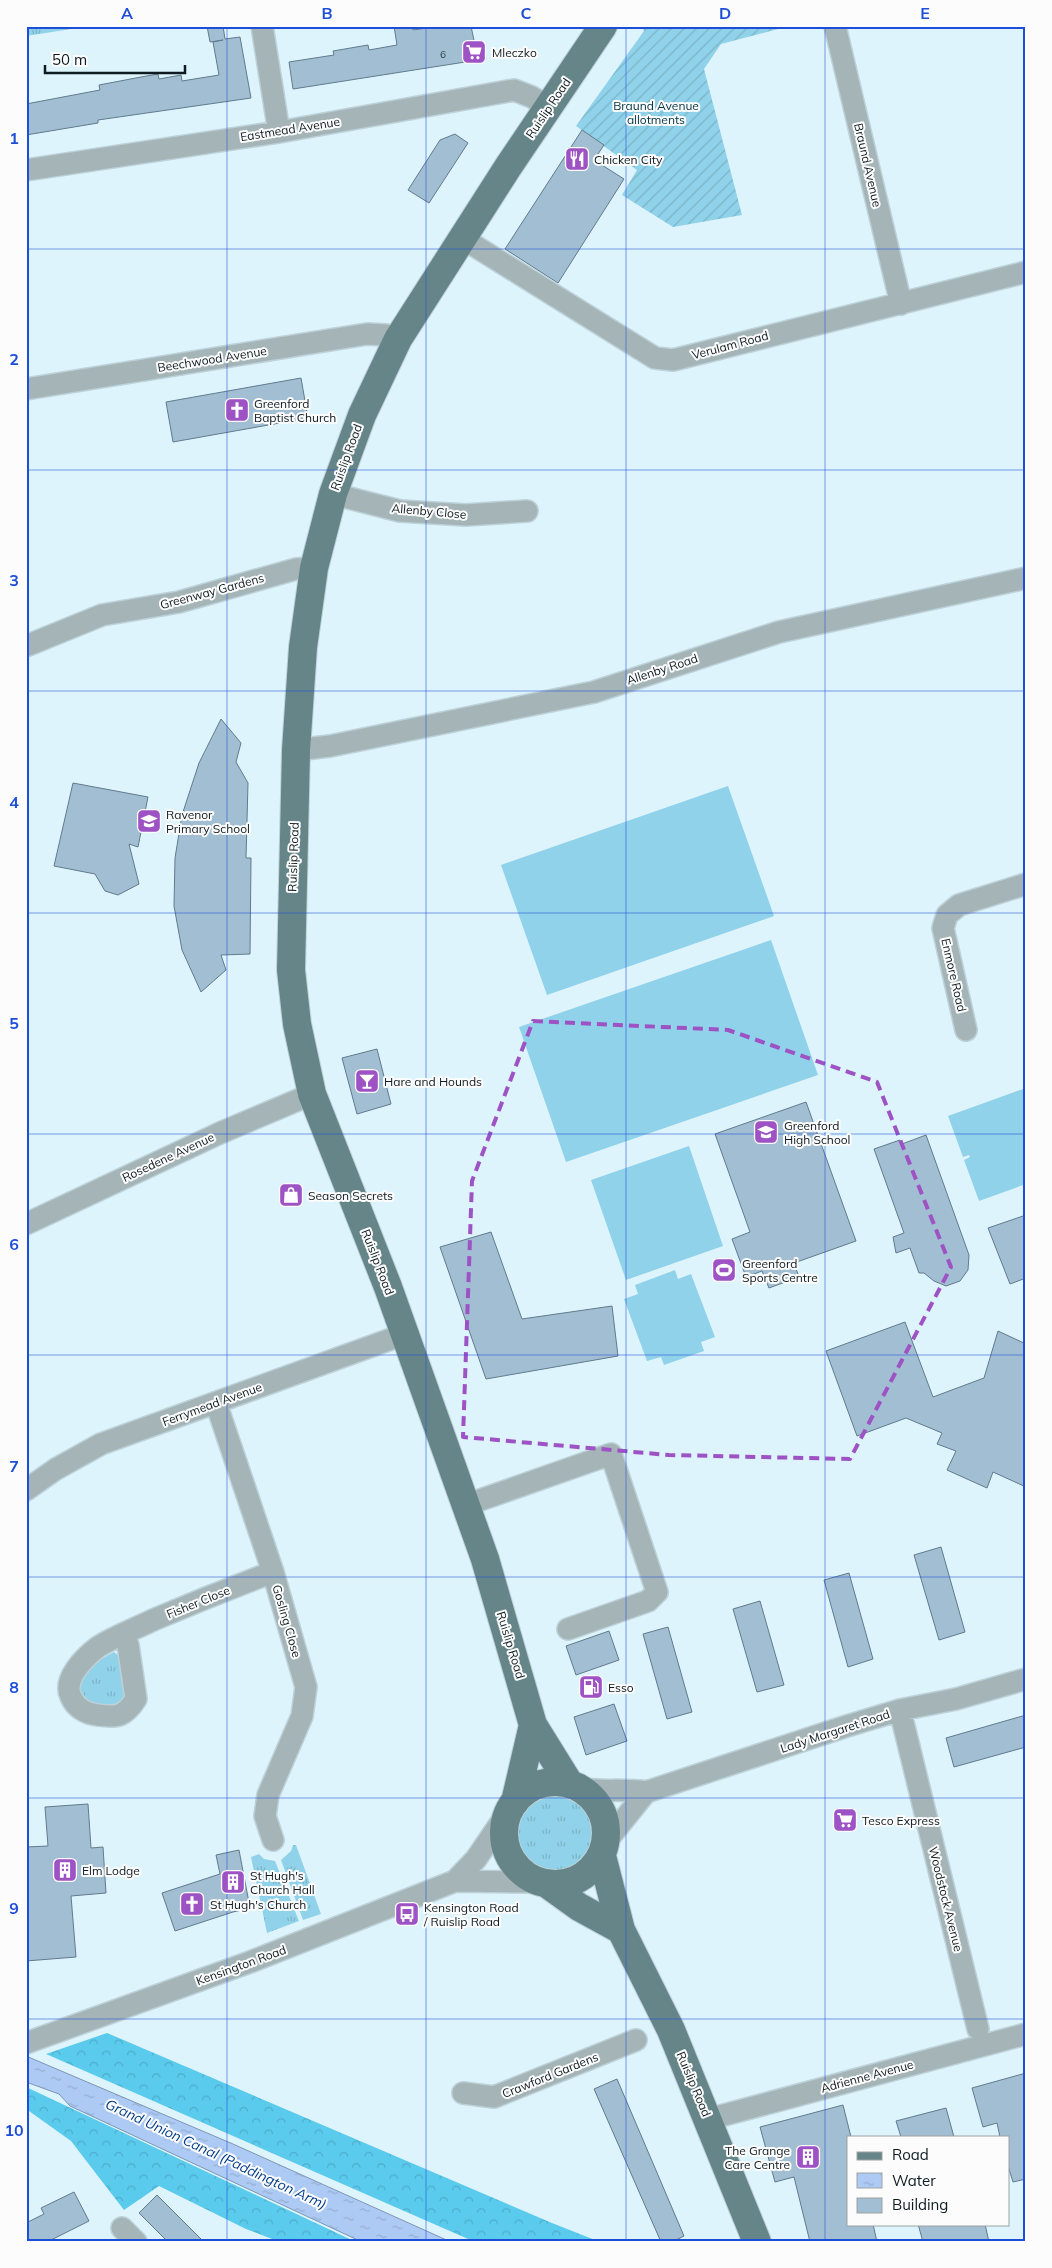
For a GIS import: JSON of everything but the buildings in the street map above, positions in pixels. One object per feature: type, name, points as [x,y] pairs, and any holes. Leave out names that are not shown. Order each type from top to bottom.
[{"type":"main road","name":"Ruislip Road","points":[[574,1786],[533,1725],[485,1559],[405,1334],[312,1094],[297,1024],[291,970],[296,750],[304,647],[314,568],[333,494],[362,415],[398,340],[462,238],[603,26]]},
{"type":"main road","name":"Ruislip Road","points":[[510,1808],[533,1725]]},
{"type":"main road","points":[[543,1883],[575,1880],[589,1872],[604,1850],[606,1826],[601,1810],[592,1797],[574,1786],[551,1782],[538,1785],[525,1792],[510,1808],[504,1837],[509,1855],[517,1867],[579,1906],[621,1930]]},
{"type":"main road","name":"Ruislip Road","points":[[604,1850],[621,1930],[672,2030],[757,2242]]},
{"type":"street","points":[[262,26],[278,132]]},
{"type":"street","name":"Braund Avenue","points":[[835,26],[901,304]]},
{"type":"street","name":"Eastmead Avenue","points":[[26,170],[278,132],[514,90],[532,97],[549,108]]},
{"type":"street","name":"Verulam Road","points":[[462,238],[655,358],[673,360],[1026,272]]},
{"type":"street","name":"Beechwood Avenue","points":[[26,389],[367,334],[386,335],[398,340]]},
{"type":"street","name":"Allenby Close","points":[[333,494],[400,511],[466,515],[527,511]]},
{"type":"street","name":"Greenway Gardens","points":[[26,646],[102,615],[179,602],[296,569],[314,568]]},
{"type":"street","name":"Allenby Road","points":[[296,750],[330,746],[594,692],[779,632],[1026,578]]},
{"type":"street","name":"Enmore Road","points":[[966,1030],[943,928],[947,915],[959,905],[1026,884]]},
{"type":"street","name":"Rosedene Avenue","points":[[26,1224],[220,1133],[312,1094]]},
{"type":"street","name":"Ferrymead Avenue","points":[[26,1490],[56,1469],[101,1444],[405,1334]]},
{"type":"street","name":"Gosling Close","points":[[216,1403],[273,1572],[306,1687],[302,1716],[268,1795],[265,1816],[273,1840]]},
{"type":"street","points":[[466,1505],[611,1454],[657,1592],[648,1601],[568,1629]]},
{"type":"street","name":"Fisher Close","points":[[123,1634],[197,1601],[273,1572]]},
{"type":"street","name":"Lady Margaret Road","points":[[574,1786],[601,1792],[622,1789],[646,1792],[900,1710],[956,1699],[1026,1678]]},
{"type":"street","name":"Woodstock Avenue","points":[[900,1710],[978,2029]]},
{"type":"street","points":[[604,1850],[646,1792]]},
{"type":"street","name":"Kensington Road","points":[[33,2041],[250,1962],[455,1881],[476,1859],[510,1808]]},
{"type":"street","name":"Kensington Road","points":[[455,1881],[471,1883],[543,1883]]},
{"type":"street","name":"Adrienne Avenue","points":[[709,2120],[1026,2034]]},
{"type":"street","name":"Crawford Gardens","points":[[462,2093],[494,2097],[636,2040]]},
{"type":"highlighted area","points":[[533,1021],[728,1030],[877,1082],[951,1267],[850,1459],[669,1455],[463,1437],[472,1181]]},
{"type":"green space","points":[[26,26],[91,26],[26,36]]},
{"type":"green space","name":"Braund Avenue allotments","points":[[642,26],[790,26],[721,44],[704,69],[742,215],[673,227],[622,195],[637,170],[576,126],[644,31]]},
{"type":"green space","points":[[728,786],[774,916],[547,995],[501,865]]},
{"type":"green space","points":[[771,940],[818,1075],[566,1162],[519,1027]]},
{"type":"green space","points":[[1026,1088],[1026,1184],[979,1201],[964,1160],[970,1157],[969,1155],[963,1157],[948,1116]]},
{"type":"green space","points":[[689,1146],[723,1246],[626,1280],[591,1180]]},
{"type":"green space","points":[[675,1270],[678,1279],[691,1274],[715,1337],[701,1342],[704,1351],[664,1365],[661,1357],[647,1361],[624,1299],[638,1294],[635,1285]]},
{"type":"green space","points":[[114,1652],[120,1657],[128,1699],[123,1706],[94,1706],[87,1704],[81,1696],[79,1687],[83,1674],[88,1668]]},
{"type":"green space","points":[[553,1791],[569,1794],[582,1803],[591,1816],[594,1832],[591,1848],[582,1861],[569,1870],[553,1873],[537,1870],[524,1861],[515,1848],[512,1832],[515,1816],[524,1803],[537,1794]]},
{"type":"green space","points":[[293,1845],[296,1845],[321,1914],[303,1920],[281,1860],[291,1851]]},
{"type":"green space","points":[[259,1854],[264,1859],[275,1861],[299,1921],[267,1933],[251,1857]]},
{"type":"green space","points":[[107,2033],[600,2242],[475,2242],[46,2054]]},
{"type":"green space","points":[[26,2087],[356,2242],[280,2242],[246,2229],[159,2186],[124,2210],[71,2141],[29,2111],[26,2107]]},
{"type":"water","name":"Grand Union Canal (Paddington Arm)","points":[[26,2056],[233,2144],[451,2242],[362,2242],[70,2106],[59,2094],[26,2082]]},
{"type":"place","name":"Mleczko","points":[[474,52]]},
{"type":"place","name":"Chicken City","points":[[577,159]]},
{"type":"place","name":"Greenford Baptist Church","points":[[237,410]]},
{"type":"place","name":"Ravenor Primary School","points":[[149,821]]},
{"type":"place","name":"Hare and Hounds","points":[[367,1081]]},
{"type":"place","name":"Greenford High School","points":[[766,1132]]},
{"type":"place","name":"Season Secrets","points":[[291,1195]]},
{"type":"place","name":"Greenford Sports Centre","points":[[724,1270]]},
{"type":"place","name":"Esso","points":[[591,1687]]},
{"type":"place","name":"Tesco Express","points":[[845,1820]]},
{"type":"place","name":"Elm Lodge","points":[[65,1870]]},
{"type":"place","name":"St Hugh's Church Hall","points":[[233,1882]]},
{"type":"place","name":"St Hugh's Church","points":[[192,1904]]},
{"type":"place","name":"Kensington Road / Ruislip Road","points":[[407,1914]]},
{"type":"place","name":"The Grange Care Centre","points":[[808,2157]]}]
